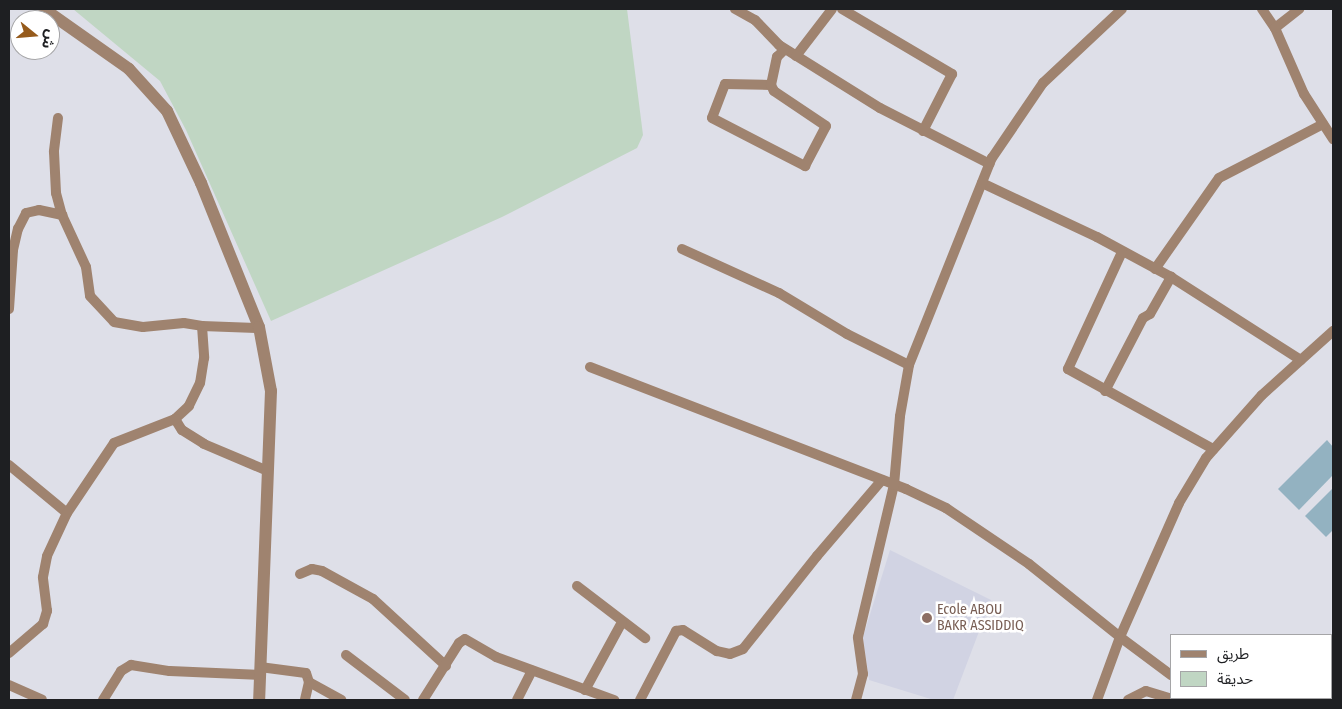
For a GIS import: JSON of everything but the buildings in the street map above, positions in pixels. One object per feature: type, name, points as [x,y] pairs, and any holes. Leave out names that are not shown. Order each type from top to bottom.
[{"type":"street","points":[[44,9],[128,69],[167,111],[201,183],[259,328],[271,391],[259,700]]},
{"type":"street","points":[[735,9],[755,20],[785,49],[796,56],[923,131],[990,164]]},
{"type":"street","points":[[796,56],[832,9]]},
{"type":"street","points":[[842,9],[952,74],[923,131]]},
{"type":"street","points":[[856,700],[863,674],[858,637],[894,486],[900,416],[909,365],[982,182],[990,164],[1015,121],[1043,83],[1122,9]]},
{"type":"street","points":[[1262,9],[1275,28],[1288,62],[1322,124],[1333,139]]},
{"type":"street","points":[[1275,28],[1299,9]]},
{"type":"street","points":[[770,85],[725,84],[712,118],[805,166],[826,126],[774,91],[770,85],[778,57],[785,49]]},
{"type":"street","points":[[58,118],[54,152],[56,193],[62,215],[86,267],[90,296],[114,322],[143,327],[184,323],[202,326],[259,328]]},
{"type":"street","points":[[1155,268],[1219,178],[1322,124]]},
{"type":"street","points":[[982,182],[1155,268],[1301,360]]},
{"type":"street","points":[[9,309],[13,250],[18,229],[26,213],[39,210],[62,215]]},
{"type":"street","points":[[682,249],[779,293],[847,334],[909,365]]},
{"type":"street","points":[[1122,252],[1068,364],[1071,372],[1213,448]]},
{"type":"street","points":[[1105,391],[1143,318],[1150,314],[1170,277]]},
{"type":"street","points":[[9,653],[43,624],[47,610],[43,577],[47,556],[67,513],[114,443],[176,419],[189,406],[200,383],[204,358],[202,326]]},
{"type":"street","points":[[1097,700],[1120,637],[1179,503],[1213,448],[1262,395],[1333,331]]},
{"type":"street","points":[[590,367],[882,480],[946,508],[1029,564],[1170,674]]},
{"type":"street","points":[[176,419],[182,430],[204,444],[268,471]]},
{"type":"street","points":[[9,465],[67,513]]},
{"type":"street","points":[[640,700],[676,631],[683,630],[717,652],[730,654],[743,650],[816,556],[882,480]]},
{"type":"street","points":[[300,574],[312,569],[322,571],[373,599],[446,666]]},
{"type":"street","points":[[577,586],[645,638]]},
{"type":"street","points":[[585,690],[622,622]]},
{"type":"street","points":[[423,700],[459,643],[465,639],[532,671],[614,700]]},
{"type":"street","points":[[346,655],[405,700]]},
{"type":"street","points":[[103,700],[121,671],[131,665],[170,671],[300,670],[310,682],[341,700]]},
{"type":"street","points":[[517,700],[532,671]]},
{"type":"street","points":[[305,700],[310,682]]},
{"type":"street","points":[[9,685],[42,700]]},
{"type":"street","points":[[1128,700],[1146,691],[1170,698]]},
{"type":"shaded area","points":[[1327,440],[1333,447],[1333,475],[1299,510],[1278,489]]},
{"type":"shaded area","points":[[1333,488],[1333,530],[1326,537],[1305,516]]},
{"type":"shaded area","name":"Ecole ABOU BAKR ASSIDDIQ","points":[[890,550],[991,600],[953,700],[934,700],[869,680],[863,637]]},
{"type":"green space","points":[[73,9],[627,9],[643,135],[637,148],[502,217],[271,321],[186,130],[160,81]]},
{"type":"place","name":"Ecole ABOU BAKR ASSIDDIQ","points":[[927,618]]}]
